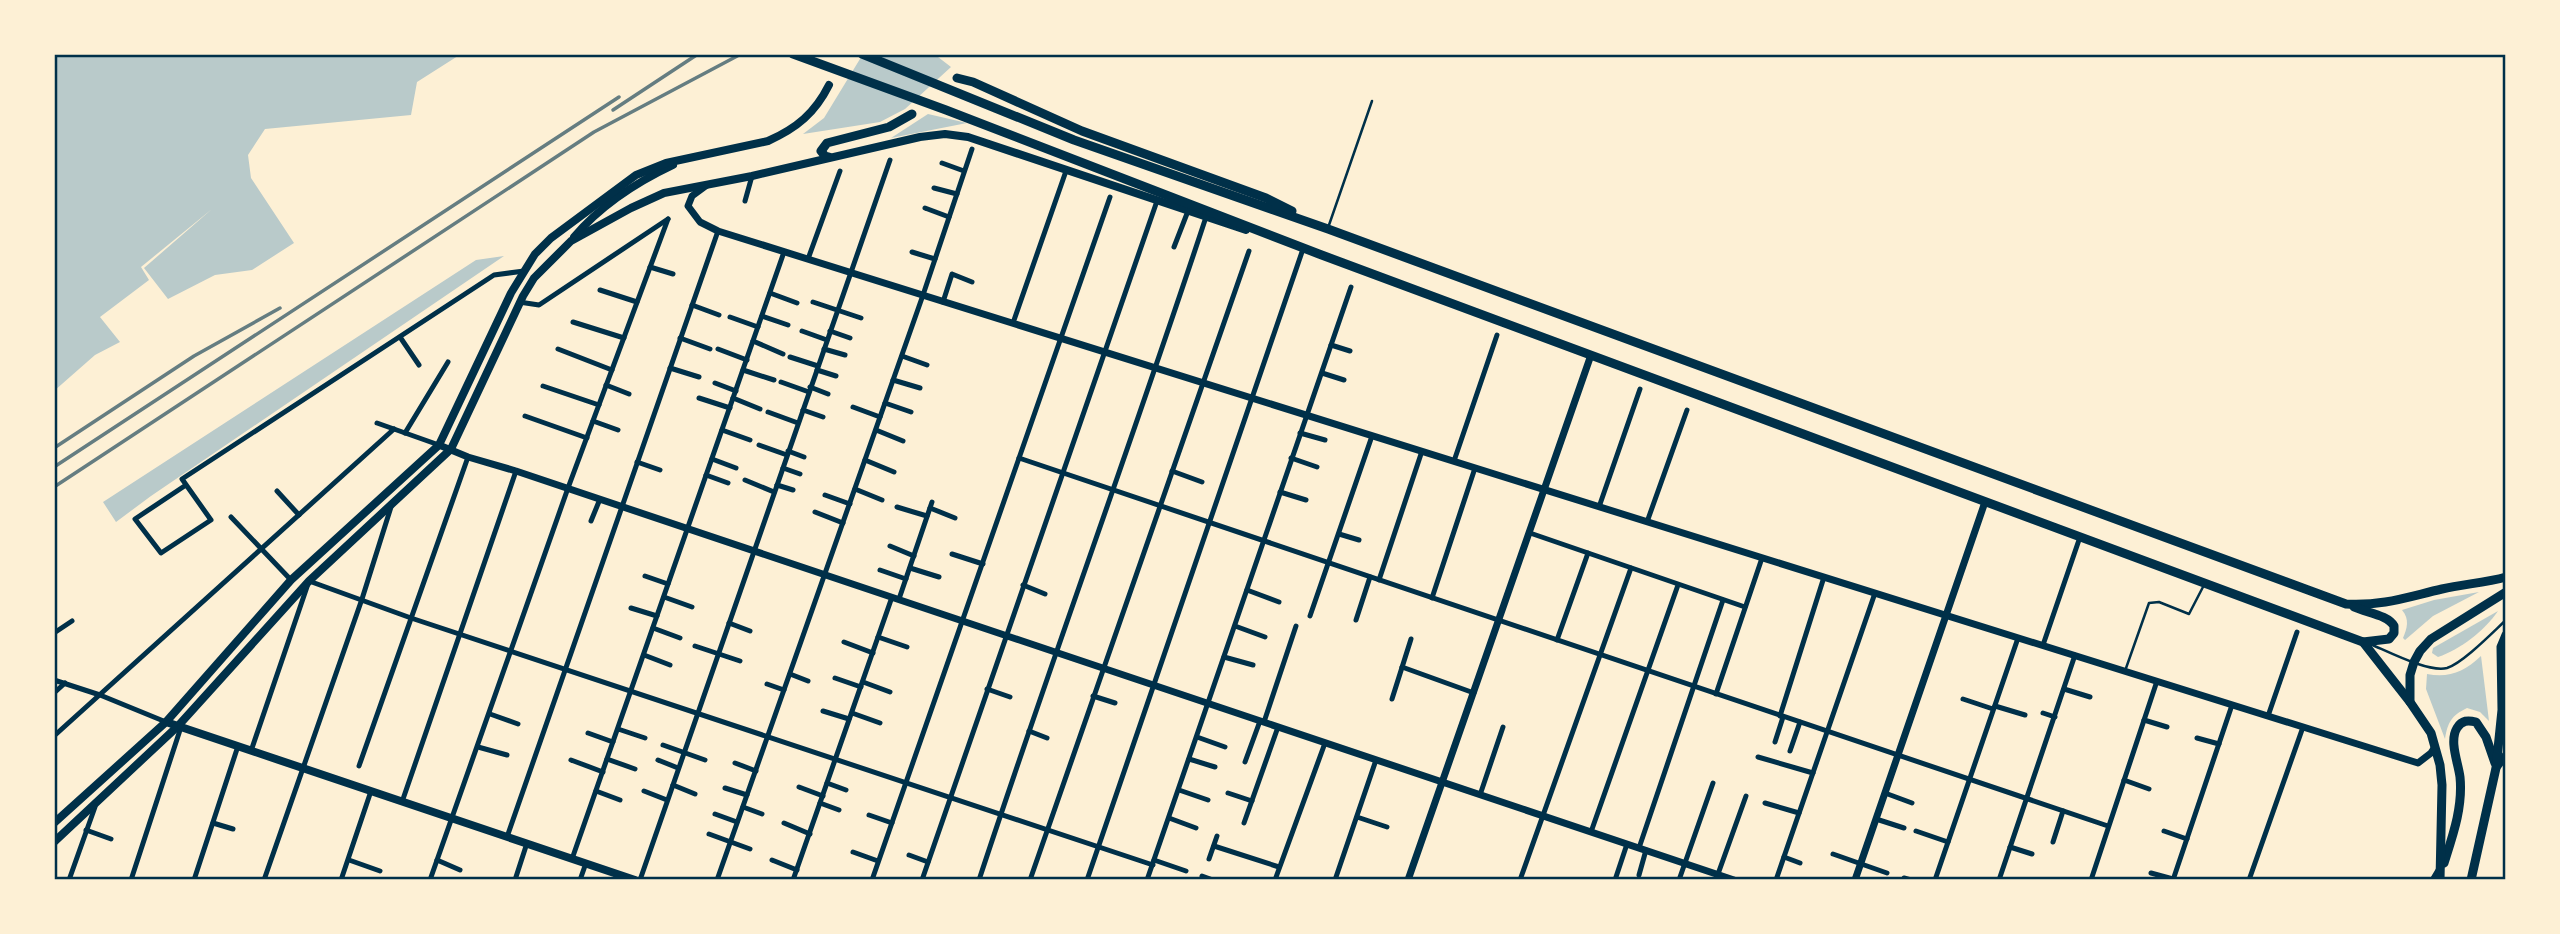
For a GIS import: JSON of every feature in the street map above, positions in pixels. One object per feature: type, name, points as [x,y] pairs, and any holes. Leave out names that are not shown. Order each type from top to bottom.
[{"type":"main road","points":[[793,54],[1319,254],[2363,642],[2389,639],[2394,633],[2393,623],[2387,618],[2372,615],[1328,229],[1074,140],[862,54]]},
{"type":"main road","points":[[957,78],[973,82],[1082,131],[1266,198],[1328,229]]},
{"type":"main road","points":[[54,824],[166,722],[291,580],[439,445],[534,254],[551,238],[636,175],[666,163],[768,141],[784,134],[809,116],[829,85]]},
{"type":"main road","points":[[830,157],[822,155],[821,151],[827,144],[889,128],[912,114]]},
{"type":"main road","points":[[571,241],[651,198],[920,137],[945,134],[968,137],[1319,254]]},
{"type":"main road","points":[[54,842],[179,727],[309,581],[451,449],[519,302],[534,278],[594,216],[632,187],[682,160]]},
{"type":"main road","points":[[524,271],[534,278]]},
{"type":"main road","points":[[2346,604],[2393,603],[2441,589],[2506,577]]},
{"type":"main road","points":[[2410,702],[2408,688],[2414,662],[2431,639],[2506,592]]},
{"type":"main road","points":[[2471,880],[2496,768],[2504,684],[2501,648],[2506,635]]},
{"type":"main road","points":[[2363,642],[2410,702],[2431,733],[2436,746],[2442,785],[2440,872]]},
{"type":"main road","points":[[2440,872],[2459,816],[2460,778],[2454,738],[2460,724],[2465,721],[2476,722],[2486,737],[2496,768]]},
{"type":"main road","points":[[166,722],[637,880]]},
{"type":"main road","points":[[2496,768],[2506,755]]},
{"type":"street","points":[[717,880],[844,523],[972,149]]},
{"type":"street","points":[[637,880],[673,785],[890,160]]},
{"type":"street","points":[[942,163],[964,171]]},
{"type":"street","points":[[808,259],[840,171]]},
{"type":"street","points":[[1013,324],[1066,171]]},
{"type":"street","points":[[745,201],[752,176]]},
{"type":"street","points":[[707,184],[692,196],[688,206],[700,222],[718,231],[2418,763],[2436,746]]},
{"type":"street","points":[[934,188],[957,194]]},
{"type":"street","points":[[872,880],[1110,197]]},
{"type":"street","points":[[922,880],[1157,201]]},
{"type":"street","points":[[925,208],[949,217]]},
{"type":"street","points":[[1174,247],[1188,211]]},
{"type":"street","points":[[979,880],[1206,217]]},
{"type":"street","points":[[430,880],[568,488],[668,219],[539,305],[519,302]]},
{"type":"street","points":[[507,837],[718,231]]},
{"type":"street","points":[[1087,880],[1303,249]]},
{"type":"street","points":[[1030,880],[1250,251]]},
{"type":"street","points":[[572,859],[784,252]]},
{"type":"street","points":[[912,252],[935,259]]},
{"type":"street","points":[[650,267],[673,274]]},
{"type":"street","points":[[186,485],[135,519],[160,553],[211,520],[182,479],[494,275],[524,271]]},
{"type":"street","points":[[943,302],[952,274],[972,282]]},
{"type":"street","points":[[1147,880],[1351,287]]},
{"type":"street","points":[[600,290],[637,302]]},
{"type":"street","points":[[770,293],[797,303]]},
{"type":"street","points":[[813,302],[861,318]]},
{"type":"street","points":[[692,305],[719,315]]},
{"type":"street","points":[[762,316],[788,325]]},
{"type":"street","points":[[730,317],[758,327]]},
{"type":"street","points":[[573,322],[624,338]]},
{"type":"street","points":[[802,331],[827,340]]},
{"type":"street","points":[[830,331],[850,338]]},
{"type":"street","points":[[1454,461],[1497,335]]},
{"type":"street","points":[[401,337],[419,365]]},
{"type":"street","points":[[680,338],[710,349]]},
{"type":"street","points":[[753,341],[783,354]]},
{"type":"street","points":[[1331,345],[1350,351]]},
{"type":"street","points":[[558,349],[612,370]]},
{"type":"street","points":[[718,349],[747,360]]},
{"type":"street","points":[[824,349],[845,355]]},
{"type":"street","points":[[1408,880],[1591,355]]},
{"type":"street","points":[[902,356],[927,365]]},
{"type":"street","points":[[790,357],[836,376]]},
{"type":"street","points":[[405,433],[447,362]]},
{"type":"street","points":[[670,368],[699,377]]},
{"type":"street","points":[[743,370],[774,380]]},
{"type":"street","points":[[1322,373],[1344,380]]},
{"type":"street","points":[[893,380],[920,388]]},
{"type":"street","points":[[781,382],[828,394]]},
{"type":"street","points":[[715,383],[736,391]]},
{"type":"street","points":[[606,385],[629,394]]},
{"type":"street","points":[[543,386],[599,405]]},
{"type":"street","points":[[1599,506],[1640,389]]},
{"type":"street","points":[[699,398],[730,408]]},
{"type":"street","points":[[733,398],[760,409]]},
{"type":"street","points":[[885,403],[911,412]]},
{"type":"street","points":[[853,408],[880,417]]},
{"type":"street","points":[[803,410],[822,417]]},
{"type":"street","points":[[1647,522],[1687,410]]},
{"type":"street","points":[[768,412],[798,423]]},
{"type":"street","points":[[525,416],[587,438]]},
{"type":"street","points":[[593,421],[618,430]]},
{"type":"street","points":[[377,423],[468,457],[688,528],[1729,879]]},
{"type":"street","points":[[54,736],[394,429]]},
{"type":"street","points":[[722,430],[750,440]]},
{"type":"street","points":[[876,430],[903,441]]},
{"type":"street","points":[[1300,433],[1325,440]]},
{"type":"street","points":[[1310,615],[1372,436]]},
{"type":"street","points":[[759,445],[804,457]]},
{"type":"street","points":[[1379,579],[1422,451]]},
{"type":"street","points":[[359,766],[468,457]]},
{"type":"street","points":[[1019,458],[2108,826]]},
{"type":"street","points":[[1292,458],[1317,467]]},
{"type":"street","points":[[712,459],[736,468]]},
{"type":"street","points":[[865,460],[894,472]]},
{"type":"street","points":[[637,462],[660,470]]},
{"type":"street","points":[[783,468],[800,474]]},
{"type":"street","points":[[1432,598],[1475,468]]},
{"type":"street","points":[[402,802],[516,471]]},
{"type":"street","points":[[1172,471],[1202,482]]},
{"type":"street","points":[[706,475],[728,483]]},
{"type":"street","points":[[745,480],[793,490]]},
{"type":"street","points":[[855,489],[882,500]]},
{"type":"street","points":[[277,491],[299,515]]},
{"type":"street","points":[[1280,492],[1306,500]]},
{"type":"street","points":[[825,495],[850,504]]},
{"type":"street","points":[[591,521],[600,499]]},
{"type":"street","points":[[1855,880],[1985,502]]},
{"type":"street","points":[[264,880],[362,599],[392,504]]},
{"type":"street","points":[[793,880],[878,637],[906,579],[931,505],[955,518]]},
{"type":"street","points":[[897,507],[927,516]]},
{"type":"street","points":[[815,512],[844,523]]},
{"type":"street","points":[[231,517],[291,580]]},
{"type":"street","points":[[1530,533],[1745,607]]},
{"type":"street","points":[[1339,534],[1359,540]]},
{"type":"street","points":[[2043,645],[2080,537]]},
{"type":"street","points":[[890,546],[914,556]]},
{"type":"street","points":[[1558,640],[1588,553]]},
{"type":"street","points":[[952,554],[983,564]]},
{"type":"street","points":[[1716,694],[1762,558]]},
{"type":"street","points":[[910,568],[939,577]]},
{"type":"street","points":[[1520,880],[1631,568]]},
{"type":"street","points":[[880,570],[906,579]]},
{"type":"street","points":[[645,576],[668,584]]},
{"type":"street","points":[[1356,620],[1370,577]]},
{"type":"street","points":[[1775,742],[1824,577]]},
{"type":"street","points":[[251,751],[309,581],[411,618],[460,632],[1098,847],[1186,871]]},
{"type":"street","points":[[1591,832],[1678,585]]},
{"type":"street","points":[[1023,586],[1045,594]]},
{"type":"street","points":[[1247,590],[1279,602]]},
{"type":"street","points":[[1776,880],[1875,593]]},
{"type":"street","points":[[664,597],[692,607]]},
{"type":"street","points":[[1639,875],[1642,849],[1723,600]]},
{"type":"street","points":[[631,608],[657,616]]},
{"type":"street","points":[[54,633],[72,621]]},
{"type":"street","points":[[729,623],[750,631]]},
{"type":"street","points":[[1235,626],[1265,637]]},
{"type":"street","points":[[1245,762],[1296,626]]},
{"type":"street","points":[[653,628],[680,638]]},
{"type":"street","points":[[2268,716],[2297,632]]},
{"type":"street","points":[[878,637],[907,647]]},
{"type":"street","points":[[1935,880],[2018,638]]},
{"type":"street","points":[[1392,699],[1411,639]]},
{"type":"street","points":[[844,642],[873,653]]},
{"type":"street","points":[[695,646],[740,660]]},
{"type":"street","points":[[644,655],[670,665]]},
{"type":"street","points":[[2010,880],[1999,878],[2075,656]]},
{"type":"street","points":[[1224,657],[1253,665]]},
{"type":"street","points":[[1402,667],[1474,692]]},
{"type":"street","points":[[790,674],[808,681]]},
{"type":"street","points":[[835,678],[890,692]]},
{"type":"street","points":[[54,680],[100,695],[166,722]]},
{"type":"street","points":[[2091,880],[2157,681]]},
{"type":"street","points":[[54,693],[65,683]]},
{"type":"street","points":[[766,684],[785,690]]},
{"type":"street","points":[[2064,689],[2091,697]]},
{"type":"street","points":[[987,690],[1010,697]]},
{"type":"street","points":[[1093,696],[1115,703]]},
{"type":"street","points":[[1963,699],[2025,715]]},
{"type":"street","points":[[2151,873],[2173,880],[2232,705]]},
{"type":"street","points":[[823,711],[880,723]]},
{"type":"street","points":[[2043,713],[2054,717]]},
{"type":"street","points":[[490,714],[518,724]]},
{"type":"street","points":[[2144,720],[2167,726]]},
{"type":"street","points":[[1790,751],[1800,722]]},
{"type":"street","points":[[131,880],[179,727]]},
{"type":"street","points":[[1244,823],[1278,727]]},
{"type":"street","points":[[1480,794],[1503,727]]},
{"type":"street","points":[[2249,880],[2303,727]]},
{"type":"street","points":[[618,729],[645,738]]},
{"type":"street","points":[[1029,731],[1046,738]]},
{"type":"street","points":[[588,733],[613,742]]},
{"type":"street","points":[[1197,737],[1226,747]]},
{"type":"street","points":[[2197,738],[2219,744]]},
{"type":"street","points":[[1275,880],[1325,743]]},
{"type":"street","points":[[663,745],[705,760]]},
{"type":"street","points":[[194,880],[238,746]]},
{"type":"street","points":[[478,747],[506,755]]},
{"type":"street","points":[[1758,757],[1813,773]]},
{"type":"street","points":[[607,759],[635,769]]},
{"type":"street","points":[[1189,759],[1215,767]]},
{"type":"street","points":[[571,760],[603,772]]},
{"type":"street","points":[[658,760],[678,768]]},
{"type":"street","points":[[1335,880],[1376,760]]},
{"type":"street","points":[[735,763],[756,771]]},
{"type":"street","points":[[2124,780],[2150,789]]},
{"type":"street","points":[[827,783],[846,790]]},
{"type":"street","points":[[1679,880],[1713,783]]},
{"type":"street","points":[[673,785],[695,793]]},
{"type":"street","points":[[799,787],[823,796]]},
{"type":"street","points":[[725,788],[747,795]]},
{"type":"street","points":[[1179,790],[1208,800]]},
{"type":"street","points":[[344,879],[371,791]]},
{"type":"street","points":[[596,791],[620,800]]},
{"type":"street","points":[[644,791],[667,800]]},
{"type":"street","points":[[1228,793],[1252,801]]},
{"type":"street","points":[[1885,793],[1912,803]]},
{"type":"street","points":[[1718,874],[1746,796]]},
{"type":"street","points":[[820,803],[839,810]]},
{"type":"street","points":[[1766,803],[1799,813]]},
{"type":"street","points":[[69,880],[95,806]]},
{"type":"street","points":[[743,807],[762,814]]},
{"type":"street","points":[[2053,842],[2063,811]]},
{"type":"street","points":[[715,814],[737,822]]},
{"type":"street","points":[[869,815],[892,823]]},
{"type":"street","points":[[1357,817],[1387,827]]},
{"type":"street","points":[[1169,818],[1196,828]]},
{"type":"street","points":[[1876,819],[1904,828]]},
{"type":"street","points":[[213,822],[233,829]]},
{"type":"street","points":[[784,823],[810,834]]},
{"type":"street","points":[[86,830],[111,839]]},
{"type":"street","points":[[1916,831],[1948,842]]},
{"type":"street","points":[[2164,831],[2187,839]]},
{"type":"street","points":[[709,834],[750,849]]},
{"type":"street","points":[[1209,859],[1217,836]]},
{"type":"street","points":[[515,880],[527,844]]},
{"type":"street","points":[[1615,880],[1628,844]]},
{"type":"street","points":[[1214,846],[1279,867]]},
{"type":"street","points":[[2010,847],[2032,854]]},
{"type":"street","points":[[853,852],[878,861]]},
{"type":"street","points":[[1833,854],[1887,873]]},
{"type":"street","points":[[909,855],[928,862]]},
{"type":"street","points":[[1784,857],[1800,863]]},
{"type":"street","points":[[349,860],[380,871]]},
{"type":"street","points":[[437,860],[460,870]]},
{"type":"street","points":[[772,860],[797,870]]},
{"type":"street","points":[[580,880],[586,863]]},
{"type":"street","points":[[2432,880],[2440,872]]},
{"type":"street","points":[[1202,876],[1213,880]]},
{"type":"lane","points":[[1328,229],[1372,101]]},
{"type":"lane","points":[[2125,671],[2149,603],[2159,601],[2189,614],[2205,584]]},
{"type":"lane","points":[[2363,642],[2433,668],[2447,668],[2477,647],[2506,620]]},
{"type":"shaded area","points":[[54,54],[461,54],[417,82],[411,115],[265,129],[248,155],[251,178],[294,243],[252,270],[215,275],[168,299],[144,268],[212,209],[141,267],[149,280],[100,317],[120,342],[95,355],[54,391]]},
{"type":"shaded area","points":[[863,54],[939,54],[938,57],[951,67],[905,109],[880,122],[803,134],[824,118]]},
{"type":"shaded area","points":[[928,114],[967,123],[891,138]]},
{"type":"shaded area","points":[[504,256],[116,522],[103,502],[476,260]]},
{"type":"shaded area","points":[[2479,592],[2433,616],[2405,640],[2403,638],[2407,620],[2402,610],[2434,600]]},
{"type":"shaded area","points":[[2498,611],[2486,626],[2463,644],[2438,657],[2432,653],[2433,648]]},
{"type":"shaded area","points":[[2481,656],[2489,721],[2480,712],[2467,708],[2451,720],[2445,739],[2426,689],[2427,674],[2456,672]]},
{"type":"railway","points":[[613,110],[698,54]]},
{"type":"railway","points":[[54,487],[594,132],[741,54]]},
{"type":"railway","points":[[54,467],[619,97]]},
{"type":"railway","points":[[54,448],[194,356],[280,308]]}]
